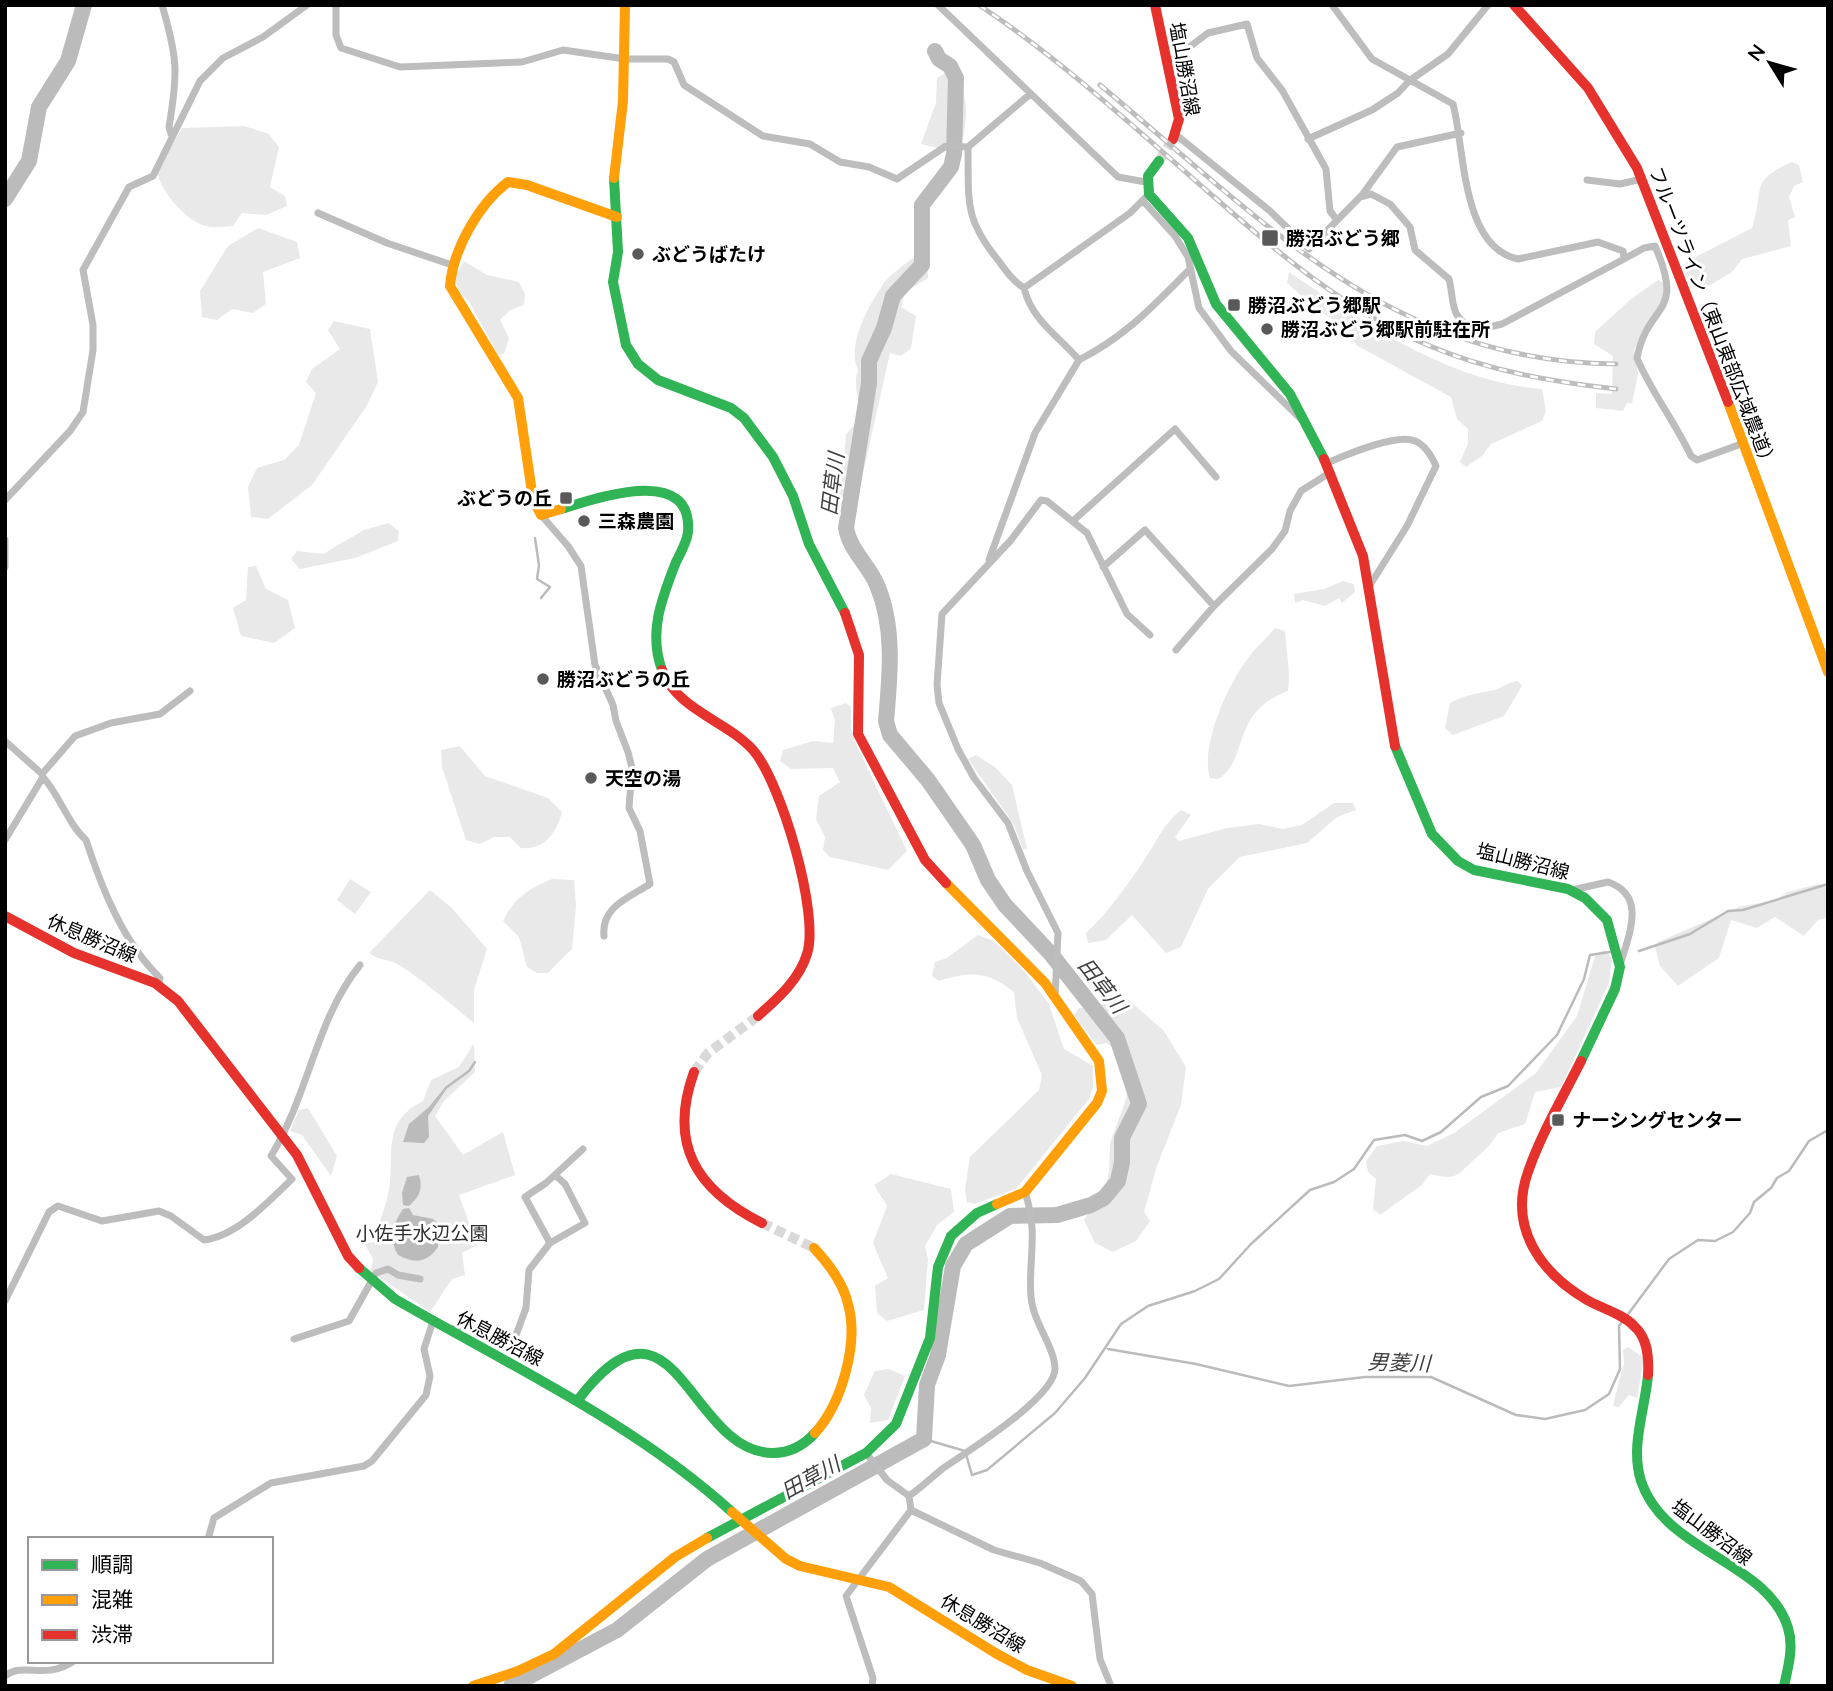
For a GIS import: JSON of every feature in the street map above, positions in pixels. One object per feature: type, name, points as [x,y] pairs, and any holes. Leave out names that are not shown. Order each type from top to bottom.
[{"type":"street","points":[[162,5],[173,42],[178,74],[169,127],[171,135]]},
{"type":"street","points":[[5,500],[63,440],[83,412],[93,338],[83,271],[86,259],[129,187],[153,176],[200,81],[223,58],[263,37],[307,5]]},
{"type":"street","points":[[336,5],[336,35],[341,48],[400,67],[522,62],[563,50],[625,59],[668,59],[674,62],[684,85],[764,136],[810,144],[840,162],[869,167],[897,179],[946,146],[968,147],[1029,95]]},
{"type":"street","points":[[473,1686],[518,1671],[554,1654],[675,1557],[744,1522],[866,1453],[896,1424],[914,1382],[930,1338],[938,1267],[951,1236],[976,1213],[1025,1192],[1097,1102],[1102,1091],[1099,1061],[1032,967],[925,860],[865,750],[856,718],[859,655],[852,626],[808,544],[793,495],[773,457],[744,418],[731,408],[658,380],[638,364],[626,345],[613,282],[618,252],[614,181],[625,59],[625,5]]},
{"type":"street","points":[[938,5],[1029,95],[1118,177],[1146,182],[1159,161]]},
{"type":"street","name":"塩山勝沼線","points":[[1155,5],[1179,119],[1174,137]]},
{"type":"street","points":[[1332,5],[1372,60],[1453,104],[1461,133],[1465,187],[1490,245],[1506,257],[1518,259],[1598,242],[1623,251],[1624,259]]},
{"type":"street","points":[[1308,139],[1372,110],[1398,93],[1409,81],[1448,54],[1488,5]]},
{"type":"street","name":"フルーツライン（東山東部広域農道）","points":[[1514,5],[1588,88],[1618,134],[1642,179],[1691,301],[1828,672]]},
{"type":"street","points":[[1167,64],[1208,33],[1247,24],[1256,58],[1282,90],[1326,169],[1329,211],[1337,220]]},
{"type":"street","points":[[1174,137],[1270,211],[1309,249],[1360,197],[1397,147],[1461,133]]},
{"type":"street","points":[[968,147],[971,222],[978,236],[1024,288],[1034,312],[1045,328],[1079,360]]},
{"type":"street","points":[[1587,180],[1629,184],[1642,179]]},
{"type":"street","points":[[604,936],[603,922],[609,910],[650,884],[640,831],[629,808],[632,768],[628,751],[616,721],[613,705],[595,665],[581,566],[568,546],[541,515],[533,499],[518,398],[450,286],[452,265],[495,191],[508,182],[527,185],[617,217]]},
{"type":"street","name":"塩山勝沼線","points":[[1146,182],[1146,198],[1188,238],[1216,304],[1290,394],[1329,468],[1363,556],[1370,585],[1391,732],[1432,835],[1458,861],[1474,870],[1571,890],[1598,910],[1613,933],[1619,966],[1615,989],[1532,1161],[1521,1201],[1524,1230],[1532,1250],[1547,1272],[1578,1296],[1622,1319],[1642,1333],[1650,1355],[1650,1371],[1636,1438],[1636,1461],[1644,1491],[1656,1512],[1671,1528],[1776,1604],[1788,1626],[1790,1639],[1784,1686]]},
{"type":"street","points":[[1360,197],[1371,194],[1379,196],[1410,227],[1415,250],[1449,279],[1450,300],[1457,316],[1477,330],[1502,324],[1644,248],[1655,246],[1667,274],[1668,300],[1651,324],[1637,358],[1645,378],[1659,395],[1691,456],[1697,460],[1744,443]]},
{"type":"street","points":[[1024,288],[1146,198],[1188,257],[1199,308],[1231,351],[1298,419],[1307,422]]},
{"type":"street","points":[[318,212],[387,243],[452,265]]},
{"type":"street","points":[[988,564],[1035,433],[1079,360],[1111,344],[1132,327],[1189,270]]},
{"type":"street","points":[[1074,520],[1175,429],[1216,477]]},
{"type":"street","points":[[1176,650],[1214,606],[1272,549],[1285,531],[1290,511],[1301,491],[1329,468],[1384,443],[1408,439],[1422,446],[1436,466],[1407,526],[1370,585]]},
{"type":"street","points":[[541,515],[646,488],[667,493],[682,508],[687,519],[688,533],[656,625],[657,654],[669,681],[689,706],[743,741],[764,765],[777,796],[810,910],[810,944],[799,974],[789,989],[758,1016]]},
{"type":"street","points":[[1055,998],[1058,933],[1027,872],[1016,838],[963,760],[939,703],[937,672],[942,614],[1011,540],[1041,500],[1074,520],[1087,533],[1127,614],[1150,635]]},
{"type":"street","points":[[1103,567],[1145,530],[1214,606]]},
{"type":"street","points":[[5,540],[5,567]]},
{"type":"street","points":[[5,840],[43,776],[75,736],[111,723],[160,714],[190,691]]},
{"type":"street","points":[[5,741],[43,776],[60,799],[78,832],[86,840],[116,915],[144,960],[160,978],[158,985]]},
{"type":"street","points":[[1571,890],[1608,882],[1628,893],[1633,905],[1631,930],[1619,966]]},
{"type":"street","name":"休息勝沼線","points":[[5,916],[74,953],[158,985],[178,1001],[284,1135],[297,1155],[348,1256],[371,1281],[433,1321],[578,1401],[680,1469],[761,1539],[800,1566],[861,1578],[898,1593],[1027,1670],[1072,1686]]},
{"type":"street","points":[[5,1301],[48,1212],[58,1206],[102,1221],[159,1212],[171,1216],[204,1240],[219,1238],[266,1204],[292,1179],[271,1156],[284,1135],[305,1087],[329,1016],[349,979],[360,965]]},
{"type":"street","points":[[694,1072],[685,1096],[684,1126],[695,1167],[721,1200],[742,1215],[762,1223]]},
{"type":"street","points":[[550,1243],[525,1197],[555,1175],[583,1149]]},
{"type":"street","points":[[449,1330],[461,1326],[492,1328],[515,1338],[526,1308],[529,1270],[550,1243],[585,1223],[565,1184],[555,1175]]},
{"type":"street","points":[[909,1496],[946,1467],[1003,1429],[1048,1385],[1053,1376],[1055,1368],[1035,1318],[1031,1295],[1034,1231],[1025,1192]]},
{"type":"street","points":[[578,1401],[596,1377],[618,1358],[646,1354],[666,1364],[739,1444],[762,1453],[778,1453],[801,1446],[827,1419],[851,1344],[851,1318],[844,1290],[827,1261],[814,1248]]},
{"type":"street","points":[[295,1339],[349,1321],[376,1273],[388,1269],[398,1275],[419,1279]]},
{"type":"street","points":[[209,1537],[214,1518],[271,1483],[364,1466],[372,1461],[426,1395],[430,1376],[424,1349],[433,1321]]},
{"type":"street","points":[[866,1453],[887,1480],[909,1496],[911,1510],[846,1595],[873,1678],[872,1686]]},
{"type":"street","points":[[911,1510],[994,1550],[1040,1563],[1081,1581],[1092,1594],[1100,1659],[1111,1686]]},
{"type":"street","points":[[5,1676],[17,1670],[47,1673],[61,1670],[71,1663]]},
{"type":"green space","points":[[949,71],[961,86],[966,104],[962,142],[946,142],[938,148],[921,144],[936,103],[937,78]]},
{"type":"green space","points":[[244,126],[269,134],[279,147],[270,187],[285,196],[287,206],[266,215],[242,213],[233,226],[202,225],[177,206],[164,189],[157,172],[182,128]]},
{"type":"green space","points":[[1792,162],[1799,165],[1803,182],[1794,186],[1789,197],[1795,217],[1788,220],[1791,246],[1742,259],[1732,272],[1702,290],[1691,286],[1684,271],[1686,262],[1752,228],[1763,181]]},
{"type":"green space","points":[[258,228],[297,242],[300,258],[263,272],[266,304],[253,313],[232,309],[217,320],[202,317],[200,291],[228,246]]},
{"type":"green space","points":[[914,257],[927,262],[928,278],[905,292],[901,307],[916,316],[911,348],[901,356],[890,353],[856,504],[838,505],[834,487],[844,461],[846,434],[858,418],[859,410],[856,388],[858,370],[855,360],[857,337],[872,302],[884,283]]},
{"type":"green space","points":[[464,261],[487,275],[519,282],[525,294],[524,305],[510,310],[500,320],[509,338],[504,354],[498,355],[470,303],[458,290],[455,277]]},
{"type":"green space","points":[[1289,272],[1377,330],[1441,362],[1474,375],[1542,389],[1546,411],[1542,421],[1491,444],[1482,456],[1466,467],[1460,462],[1468,444],[1468,429],[1457,419],[1451,397],[1356,345],[1347,329],[1313,306],[1287,283]]},
{"type":"green space","points":[[1658,280],[1667,284],[1663,299],[1634,350],[1638,374],[1632,404],[1627,403],[1623,411],[1596,408],[1596,393],[1612,394],[1613,356],[1594,344],[1595,332],[1631,299]]},
{"type":"green space","points":[[334,321],[370,329],[378,382],[366,407],[312,485],[268,519],[251,517],[248,487],[257,468],[284,460],[299,445],[316,393],[306,382],[312,369],[340,349],[328,330]]},
{"type":"green space","points":[[388,523],[399,531],[398,541],[355,558],[300,569],[291,559],[297,551],[323,554],[364,530]]},
{"type":"green space","points":[[256,566],[266,589],[288,600],[295,628],[274,643],[241,636],[233,608],[246,600],[248,567]]},
{"type":"green space","points":[[1343,581],[1354,584],[1355,592],[1342,603],[1339,598],[1325,606],[1303,600],[1295,603],[1294,594],[1324,589]]},
{"type":"green space","points":[[1275,628],[1285,631],[1288,691],[1269,700],[1257,711],[1243,735],[1229,769],[1219,779],[1210,778],[1209,750],[1217,717],[1246,661]]},
{"type":"green space","points":[[1518,681],[1522,686],[1504,716],[1453,735],[1445,728],[1450,703]]},
{"type":"green space","points":[[846,703],[851,707],[851,728],[857,746],[907,851],[888,870],[830,857],[823,850],[825,837],[816,819],[819,796],[840,782],[833,768],[791,769],[780,761],[783,750],[813,741],[833,743],[835,721],[831,708]]},
{"type":"green space","points":[[460,746],[485,776],[548,798],[562,812],[548,839],[529,848],[521,848],[510,837],[494,837],[480,844],[466,840],[442,767],[441,750]]},
{"type":"green space","points":[[976,755],[995,767],[1012,785],[1027,849],[1023,849],[1013,823],[968,759]]},
{"type":"green space","points":[[1334,803],[1353,803],[1356,810],[1337,817],[1307,843],[1240,857],[1208,889],[1181,947],[1166,953],[1132,915],[1106,940],[1088,943],[1086,933],[1118,898],[1165,827],[1181,810],[1191,815],[1175,837],[1179,841],[1227,828],[1259,824],[1283,829],[1302,825]]},
{"type":"green space","points":[[350,879],[371,892],[355,914],[337,900]]},
{"type":"green space","points":[[552,879],[574,880],[576,906],[572,949],[548,973],[537,973],[527,967],[519,937],[503,921],[523,895]]},
{"type":"green space","points":[[1818,884],[1828,887],[1828,917],[1818,920],[1804,936],[1775,917],[1757,928],[1731,920],[1719,958],[1678,986],[1660,966],[1655,947],[1658,942],[1741,906],[1775,901],[1788,892]]},
{"type":"green space","points":[[430,890],[452,908],[487,949],[474,990],[474,1023],[396,963],[369,953]]},
{"type":"green space","points":[[978,935],[994,941],[1024,971],[1049,1004],[1064,1049],[1093,1066],[1093,1088],[1089,1099],[1016,1189],[974,1204],[967,1202],[965,1189],[970,1157],[1039,1090],[1042,1075],[1017,1018],[1014,992],[995,980],[978,975],[939,981],[932,976],[935,962],[947,958]]},
{"type":"green space","points":[[1605,950],[1612,959],[1609,983],[1561,1087],[1535,1092],[1525,1124],[1498,1133],[1485,1150],[1460,1173],[1452,1177],[1430,1174],[1422,1185],[1380,1215],[1373,1209],[1376,1179],[1368,1172],[1366,1161],[1377,1146],[1403,1141],[1427,1146],[1454,1133],[1536,1073],[1577,1016],[1596,953]]},
{"type":"green space","points":[[1115,988],[1164,1031],[1186,1067],[1181,1105],[1157,1166],[1144,1212],[1150,1221],[1136,1241],[1113,1252],[1095,1243],[1084,1220],[1104,1191],[1109,1173],[1110,1143],[1126,1099],[1130,1062],[1107,1043],[1097,1045],[1074,1015],[1079,1008],[1100,1007]]},
{"type":"green space","name":"小佐手水辺公園","points":[[474,1043],[475,1072],[444,1101],[435,1116],[463,1155],[503,1132],[515,1175],[459,1195],[477,1245],[462,1253],[465,1275],[452,1279],[430,1312],[371,1271],[373,1259],[364,1243],[376,1242],[390,1184],[394,1132],[400,1120],[423,1101],[431,1080],[459,1067]]},
{"type":"green space","points":[[308,1108],[337,1156],[331,1176],[302,1135],[290,1131],[299,1110]]},
{"type":"green space","points":[[891,1174],[951,1189],[954,1212],[937,1225],[925,1246],[928,1259],[924,1310],[887,1321],[877,1313],[875,1286],[888,1278],[873,1243],[887,1206],[874,1185]]},
{"type":"green space","points":[[1628,1347],[1644,1358],[1637,1398],[1629,1395],[1618,1408],[1613,1405],[1624,1363],[1623,1350]]},
{"type":"green space","points":[[889,1369],[905,1376],[888,1420],[870,1423],[871,1408],[864,1395],[875,1371]]},
{"type":"shaded area","points":[[446,1086],[448,1087],[428,1116],[429,1137],[424,1143],[403,1142],[409,1124],[429,1107]]},
{"type":"shaded area","points":[[419,1175],[421,1184],[418,1195],[409,1206],[403,1205],[402,1193],[407,1177]]},
{"type":"shaded area","points":[[409,1208],[413,1215],[433,1219],[439,1224],[438,1247],[425,1259],[415,1261],[398,1255],[393,1243],[397,1220],[403,1209]]},
{"type":"waterway","points":[[5,199],[29,161],[39,107],[68,61],[84,5]]},
{"type":"waterway","name":"田草川","points":[[511,1686],[617,1630],[707,1559],[924,1439],[927,1385],[938,1355],[953,1266],[966,1244],[1010,1216],[1057,1215],[1091,1205],[1104,1198],[1118,1181],[1122,1162],[1122,1138],[1139,1104],[1117,1038],[1051,954],[1005,905],[988,880],[973,845],[928,780],[890,735],[886,721],[890,669],[887,618],[877,585],[851,544],[846,528],[869,383],[869,361],[884,328],[893,296],[922,265],[922,205],[951,167],[954,154],[956,78],[950,66],[939,59],[935,51]]},
{"type":"waterway","points":[[535,538],[539,565],[537,579],[550,587],[541,598]]},
{"type":"waterway","points":[[1639,951],[1690,934],[1728,911],[1743,910],[1828,884]]},
{"type":"waterway","points":[[924,1439],[965,1451],[972,1475],[987,1470],[1055,1413],[1085,1378],[1121,1324],[1148,1306],[1195,1291],[1219,1279],[1251,1244],[1310,1190],[1334,1182],[1354,1169],[1374,1140],[1405,1135],[1422,1141],[1441,1132],[1481,1097],[1508,1086],[1557,1035],[1584,979],[1590,955],[1610,952]]},
{"type":"waterway","points":[[447,1087],[469,1071],[475,1062]]},
{"type":"waterway","name":"男菱川","points":[[1626,1317],[1669,1259],[1698,1240],[1715,1241],[1733,1232],[1750,1213],[1754,1202],[1771,1188],[1777,1178],[1789,1171],[1809,1141],[1828,1130]]},
{"type":"waterway","name":"男菱川","points":[[1108,1349],[1196,1364],[1289,1386],[1365,1377],[1431,1377],[1516,1415],[1545,1419],[1585,1410],[1609,1394],[1620,1369],[1619,1326],[1622,1322]]},
{"type":"tunnel","points":[[1159,161],[1173,139]]},
{"type":"tunnel","points":[[694,1072],[708,1053],[758,1016]]},
{"type":"tunnel","points":[[762,1223],[814,1248]]},
{"type":"railway","points":[[979,5],[1070,73],[1289,260],[1371,316],[1430,346],[1498,369],[1616,389]]},
{"type":"railway","points":[[1100,85],[1275,232],[1334,274],[1396,310],[1463,338],[1536,357],[1616,364]]},
{"type":"traffic: fast","points":[[1159,161],[1148,176],[1149,194],[1188,238],[1216,304],[1290,394],[1324,459]]},
{"type":"traffic: fast","points":[[614,178],[618,252],[613,282],[626,345],[638,364],[658,380],[731,408],[744,418],[773,457],[793,496],[809,544],[845,613]]},
{"type":"traffic: fast","points":[[561,509],[639,491],[659,492],[675,498],[685,511],[687,536],[658,615],[656,642],[662,670]]},
{"type":"traffic: fast","points":[[1395,746],[1432,834],[1458,861],[1474,870],[1568,889],[1585,898],[1607,920],[1620,967],[1615,989],[1581,1061]]},
{"type":"traffic: fast","points":[[707,1538],[866,1453],[896,1424],[930,1338],[938,1267],[951,1236],[977,1213],[997,1204]]},
{"type":"traffic: fast","points":[[359,1268],[395,1299],[569,1397],[654,1450],[732,1512]]},
{"type":"traffic: fast","points":[[578,1400],[611,1365],[638,1354],[660,1360],[680,1378],[720,1427],[744,1445],[773,1453],[785,1452],[796,1448],[815,1433]]},
{"type":"traffic: fast","points":[[1648,1375],[1637,1455],[1641,1481],[1653,1505],[1671,1525],[1739,1571],[1777,1605],[1788,1628],[1790,1643],[1784,1686]]},
{"type":"traffic: slow","points":[[614,178],[623,101],[625,5]]},
{"type":"traffic: slow","points":[[561,509],[541,515],[533,499],[518,398],[450,286],[452,272],[469,228],[487,202],[508,182],[527,185],[617,217]]},
{"type":"traffic: slow","points":[[1728,402],[1828,672]]},
{"type":"traffic: slow","points":[[946,883],[1045,983],[1099,1061],[1102,1091],[1097,1103],[1025,1192],[997,1204]]},
{"type":"traffic: slow","points":[[814,1248],[843,1288],[851,1320],[850,1354],[846,1372],[833,1406],[815,1433]]},
{"type":"traffic: slow","points":[[732,1512],[786,1559],[800,1566],[889,1587],[997,1654],[1027,1670],[1072,1686]]},
{"type":"traffic: slow","points":[[473,1686],[518,1671],[554,1654],[675,1557],[707,1538]]},
{"type":"traffic: jam","points":[[1155,5],[1179,119],[1173,139]]},
{"type":"traffic: jam","points":[[1514,5],[1588,88],[1637,168],[1728,402]]},
{"type":"traffic: jam","points":[[1324,459],[1363,556],[1395,746]]},
{"type":"traffic: jam","points":[[845,613],[859,655],[858,734],[925,860],[946,883]]},
{"type":"traffic: jam","points":[[662,670],[679,696],[753,750],[775,790],[795,849],[808,910],[810,935],[807,954],[793,980],[758,1016]]},
{"type":"traffic: jam","points":[[5,916],[74,953],[155,983],[178,1001],[297,1155],[348,1256],[359,1268]]},
{"type":"traffic: jam","points":[[1581,1061],[1533,1158],[1523,1192],[1522,1212],[1533,1247],[1556,1276],[1570,1289],[1624,1318],[1639,1331],[1647,1349],[1648,1375]]},
{"type":"traffic: jam","points":[[694,1072],[684,1121],[687,1143],[694,1162],[705,1180],[720,1196],[762,1223]]},
{"type":"place","name":"勝沼ぶどう郷","points":[[1270,238]]},
{"type":"place","name":"ぶどうばたけ","points":[[638,254]]},
{"type":"place","name":"勝沼ぶどう郷駅","points":[[1234,305]]},
{"type":"place","name":"勝沼ぶどう郷駅前駐在所","points":[[1267,329]]},
{"type":"place","name":"ぶどうの丘","points":[[566,498]]},
{"type":"place","name":"三森農園","points":[[584,521]]},
{"type":"place","name":"勝沼ぶどうの丘","points":[[543,679]]},
{"type":"place","name":"天空の湯","points":[[591,778]]},
{"type":"place","name":"ナーシングセンター","points":[[1558,1120]]}]
